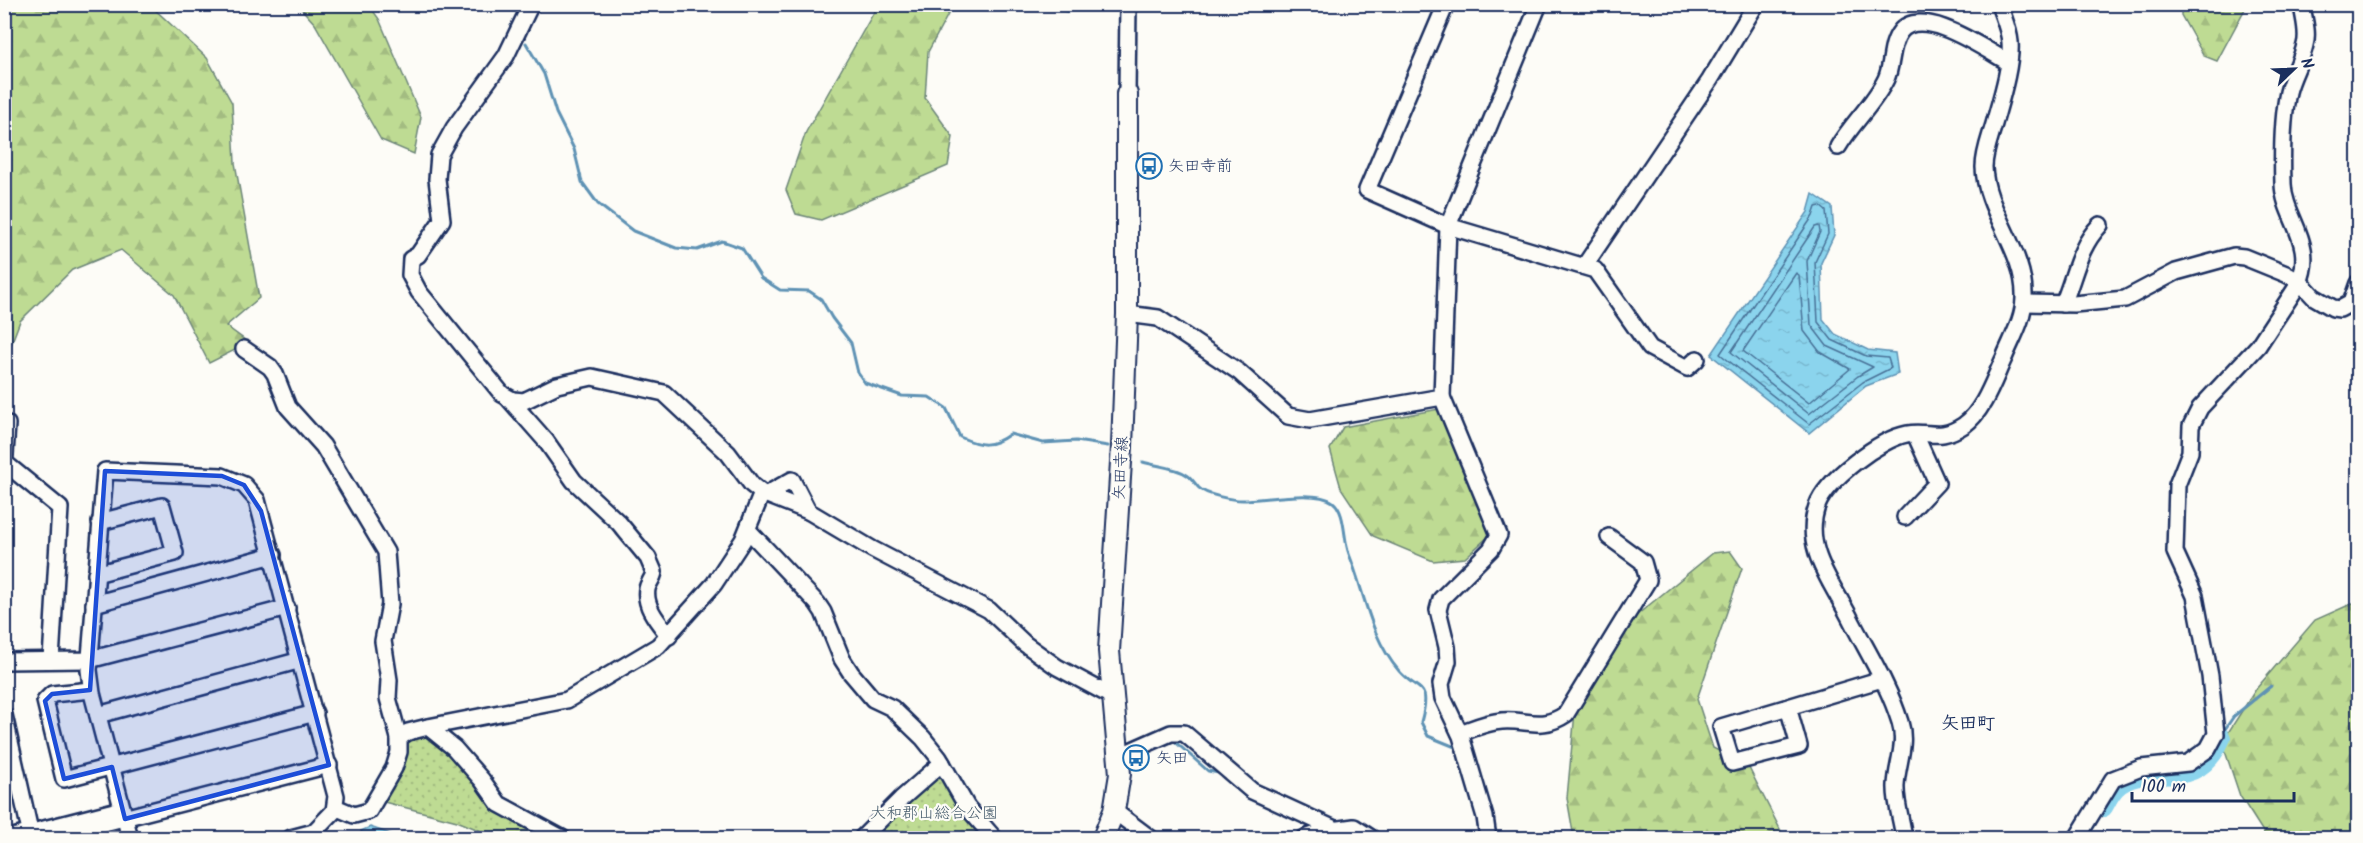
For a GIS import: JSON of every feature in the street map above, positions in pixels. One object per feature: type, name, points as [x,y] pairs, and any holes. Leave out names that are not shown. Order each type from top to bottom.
[{"type":"main road","name":"矢田寺線","points":[[1103,838],[1114,811],[1119,789],[1119,756],[1109,651],[1122,446],[1127,314],[1127,94]]},
{"type":"street","points":[[531,4],[506,56],[439,155],[437,179],[442,220],[417,255],[411,259],[410,275],[418,292],[546,441],[567,472],[619,522],[648,558],[654,572],[647,588],[648,600],[656,619],[669,636]]},
{"type":"street","points":[[1127,94],[1128,4]]},
{"type":"street","points":[[1446,4],[1367,190],[1448,226],[1585,265],[1595,270],[1650,348],[1687,368],[1697,359]]},
{"type":"street","points":[[1488,838],[1485,817],[1460,734],[1443,698],[1441,684],[1448,661],[1438,610],[1441,600],[1491,549],[1499,535],[1442,397],[1448,226],[1539,4]]},
{"type":"street","points":[[1585,265],[1710,80],[1756,4]]},
{"type":"street","points":[[1904,838],[1896,790],[1902,758],[1902,726],[1881,679],[1826,576],[1816,544],[1814,526],[1817,506],[1835,478],[1892,439],[1915,434],[1930,436],[1966,424],[1977,411],[2018,326],[2024,303],[2025,286],[2020,265],[2005,233],[1984,176],[1987,149],[2008,62],[2010,41],[1999,4]]},
{"type":"street","points":[[2077,838],[2114,779],[2141,768],[2188,763],[2208,749],[2216,734],[2210,676],[2198,612],[2191,586],[2175,552],[2179,476],[2191,446],[2191,426],[2204,401],[2258,346],[2299,281],[2302,247],[2283,188],[2282,174],[2284,119],[2288,94],[2307,37],[2301,4]]},
{"type":"street","points":[[1838,147],[1849,128],[1884,83],[1890,70],[1894,44],[1901,30],[1910,25],[1937,25],[2008,62]]},
{"type":"street","points":[[2063,304],[2079,255],[2090,236],[2100,225]]},
{"type":"street","points":[[2024,303],[2063,304],[2125,299],[2176,272],[2234,256],[2244,257],[2299,281],[2314,297],[2340,309],[2351,303],[2358,283]]},
{"type":"street","points":[[1127,314],[1158,318],[1239,372],[1288,416],[1310,420],[1442,397]]},
{"type":"street","points":[[244,349],[270,367],[288,407],[324,446],[386,552],[390,604],[383,632],[389,680],[387,691],[399,738],[399,752],[394,768],[369,811],[354,815],[335,807]]},
{"type":"street","points":[[509,399],[524,400],[557,385],[592,377],[664,393],[728,453],[752,485],[764,493],[808,511],[872,549],[989,610],[1041,656],[1074,677],[1113,697]]},
{"type":"street","points":[[4,422],[4,470]]},
{"type":"street","points":[[1905,517],[1937,483],[1915,434]]},
{"type":"street","points":[[5,463],[60,508],[51,660]]},
{"type":"street","points":[[130,838],[91,690],[89,660],[105,471],[222,477],[244,485],[257,500],[336,796],[335,807],[328,819],[311,835],[291,838]]},
{"type":"street","points":[[399,738],[408,732],[428,727],[567,700],[658,646],[669,636],[714,584],[748,530],[764,493],[792,480],[808,511]]},
{"type":"street","points":[[96,574],[175,553],[162,506],[100,522]]},
{"type":"street","points":[[748,530],[817,603],[823,612],[842,659],[851,673],[873,699],[892,708],[923,738],[942,763],[967,807],[994,838]]},
{"type":"street","points":[[1460,734],[1488,723],[1505,720],[1552,723],[1566,714],[1648,580],[1643,562],[1609,537]]},
{"type":"street","points":[[94,604],[273,555]]},
{"type":"street","points":[[4,661],[89,660],[287,608]]},
{"type":"street","points":[[98,715],[301,660]]},
{"type":"street","points":[[1788,707],[1799,746],[1732,763],[1721,727],[1881,679]]},
{"type":"street","points":[[91,690],[52,694],[45,701],[64,779],[315,713]]},
{"type":"street","points":[[5,720],[30,831]]},
{"type":"street","points":[[428,727],[454,748],[499,804],[562,838]]},
{"type":"street","points":[[1119,756],[1171,733],[1184,733],[1252,790],[1321,833],[1353,827],[1371,838]]},
{"type":"street","points":[[862,838],[942,763]]},
{"type":"street","points":[[9,838],[30,831],[124,814],[329,765]]},
{"type":"street","points":[[1114,811],[1150,838]]},
{"type":"street","points":[[45,838],[124,814]]},
{"type":"highlighted area","points":[[105,471],[222,476],[244,485],[261,511],[329,765],[125,819],[112,767],[64,779],[45,701],[52,694],[90,690]]},
{"type":"green space","points":[[4,5],[150,5],[207,58],[232,103],[235,163],[259,298],[226,326],[249,343],[209,363],[174,295],[121,250],[72,270],[20,321],[5,360]]},
{"type":"green space","points":[[298,5],[369,5],[379,19],[421,117],[414,154],[381,140],[315,24]]},
{"type":"green space","points":[[878,5],[953,5],[928,52],[925,98],[953,137],[948,166],[821,220],[796,214],[786,190],[806,132]]},
{"type":"green space","points":[[2181,5],[2247,5],[2217,61],[2204,56],[2181,15]]},
{"type":"green space","points":[[1439,409],[1491,534],[1465,558],[1433,561],[1373,536],[1341,488],[1330,449],[1343,427]]},
{"type":"green space","points":[[1730,551],[1742,568],[1697,699],[1713,748],[1748,766],[1783,835],[1781,838],[1574,838],[1567,798],[1575,712],[1621,628],[1713,553]]},
{"type":"green space","points":[[2358,601],[2358,838],[2267,838],[2240,796],[2222,742],[2256,689],[2315,620]]},
{"type":"green space","points":[[421,733],[556,838],[498,838],[457,821],[384,802],[398,775],[409,738]]},
{"type":"green space","name":"大和郡山総合公園","points":[[943,770],[990,838],[869,838]]},
{"type":"water","points":[[1032,5],[1071,5],[1067,12]]},
{"type":"water","points":[[1813,194],[1832,207],[1834,235],[1821,263],[1823,319],[1835,334],[1868,350],[1895,353],[1898,374],[1866,386],[1809,433],[1711,355],[1808,212]]},
{"type":"water","points":[[370,827],[402,838],[362,838],[361,831]]},
{"type":"waterway","points":[[526,43],[544,74],[556,113],[574,149],[582,182],[598,204],[633,231],[676,248],[697,250],[722,241],[742,248],[761,278],[780,290],[809,291],[821,299],[851,343],[858,373],[865,383],[902,396],[929,397],[946,408],[960,437],[985,444],[997,442],[1010,434],[1043,443],[1076,441],[1108,446]]},
{"type":"waterway","points":[[2195,404],[2204,393]]},
{"type":"waterway","points":[[2182,455],[2184,429]]},
{"type":"waterway","points":[[1143,462],[1182,472],[1202,491],[1226,498],[1243,500],[1315,496],[1333,502],[1340,512],[1347,548],[1381,644],[1399,671],[1424,694],[1421,722],[1428,736],[1460,749]]},
{"type":"waterway","points":[[2223,732],[2234,716],[2271,686]]},
{"type":"waterway","points":[[2103,807],[2114,789],[2129,779],[2184,773],[2198,767],[2210,756],[2221,738]]},
{"type":"waterway","points":[[1172,739],[1208,771],[1219,773],[1246,797],[1292,817]]},
{"type":"waterway","points":[[1338,837],[1358,838]]},
{"type":"place","name":"矢田寺前","points":[[1149,166]]},
{"type":"place","name":"矢田","points":[[1136,758]]},
{"type":"district","name":"矢田町","points":[[1968,724]]}]
